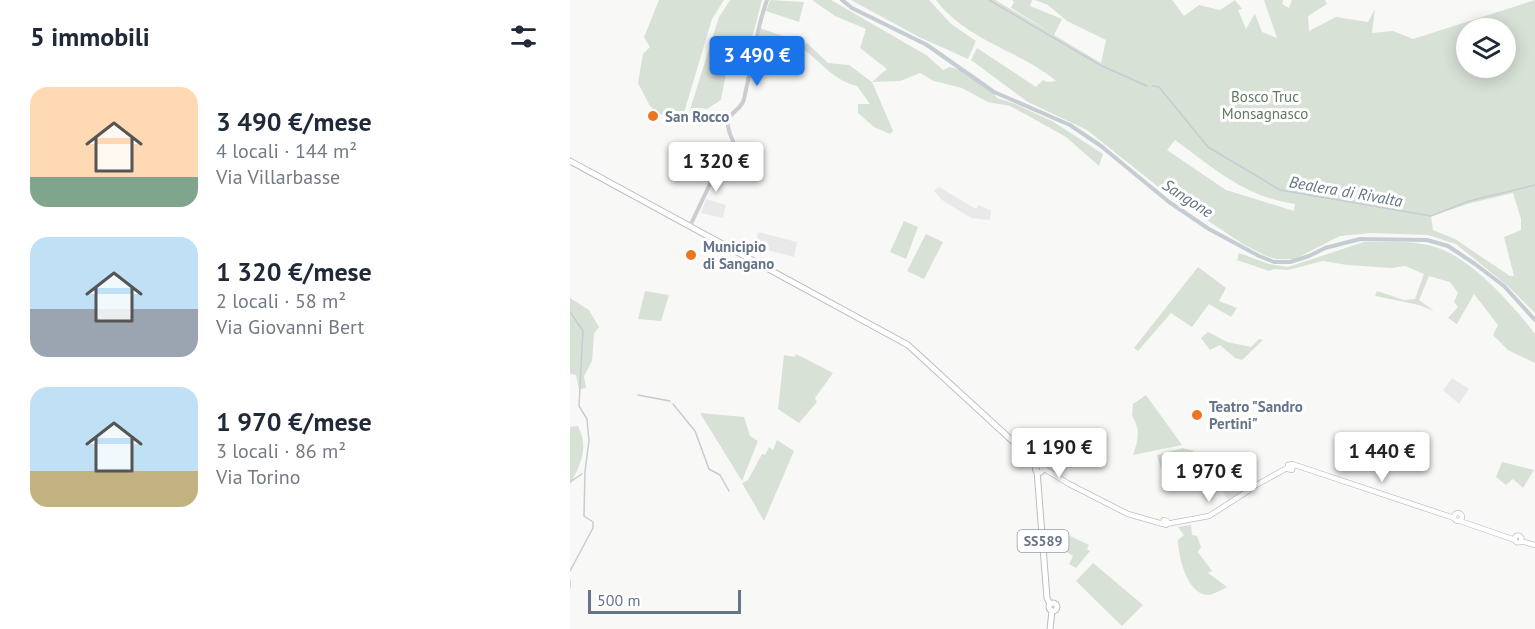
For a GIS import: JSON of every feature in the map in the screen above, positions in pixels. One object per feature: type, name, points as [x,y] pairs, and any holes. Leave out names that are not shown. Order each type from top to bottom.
[{"type":"main road","name":"SS589","points":[[570,161],[908,345],[1017,445],[1032,456],[1040,470],[1047,598],[1051,607],[1050,629]]},
{"type":"main road","points":[[1040,470],[1121,512],[1165,523],[1193,521],[1212,514],[1249,489],[1290,468],[1311,471],[1448,516],[1454,517],[1458,513],[1461,520],[1533,545]]},
{"type":"street","points":[[690,226],[718,167],[733,159],[736,153],[728,123],[731,115],[744,101],[752,53],[767,0]]},
{"type":"shaded area","points":[[939,187],[976,209],[978,205],[991,210],[990,220],[971,218],[942,200],[934,191]]},
{"type":"shaded area","points":[[706,199],[726,205],[723,218],[701,213]]},
{"type":"shaded area","points":[[758,232],[797,242],[794,257],[755,247]]},
{"type":"shaded area","points":[[1452,378],[1469,389],[1459,404],[1443,390]]},
{"type":"shaded area","points":[[1221,468],[1245,484],[1241,494],[1229,502],[1221,489],[1217,492],[1207,477]]},
{"type":"green space","points":[[659,0],[724,0],[712,19],[683,116],[659,114],[650,106],[638,83],[643,54],[650,47],[644,37]]},
{"type":"green space","points":[[730,0],[762,0],[751,42],[738,38],[732,42],[721,100],[707,109],[701,108],[699,114],[696,114],[694,118],[688,116],[719,17]]},
{"type":"green space","points":[[770,0],[804,2],[799,22],[766,11]]},
{"type":"green space","points":[[812,0],[831,0],[926,55],[943,70],[950,67],[971,73],[988,86],[997,98],[1052,121],[1103,154],[1099,166],[1066,137],[1010,106],[988,102],[962,88],[934,81],[920,73],[900,81],[872,82],[887,69],[860,48],[866,29],[835,16]]},
{"type":"green space","points":[[851,0],[929,0],[951,24],[976,41],[968,59],[919,37]]},
{"type":"green space","name":"Bosco Truc Monsagnasco","points":[[936,0],[995,0],[1053,34],[1011,8],[1014,2],[1012,0],[1032,0],[1030,6],[1062,19],[1054,35],[1101,63],[1106,40],[1067,21],[1048,5],[1035,0],[1172,0],[1184,16],[1199,5],[1220,10],[1235,0],[1242,9],[1238,10],[1246,29],[1255,14],[1262,32],[1277,38],[1264,0],[1283,0],[1282,4],[1289,8],[1292,0],[1325,0],[1327,4],[1308,16],[1309,31],[1336,17],[1368,22],[1375,9],[1372,33],[1393,31],[1413,39],[1456,25],[1456,78],[1516,78],[1516,18],[1479,18],[1535,0],[1535,313],[1509,287],[1456,244],[1428,235],[1371,233],[1340,236],[1295,259],[1276,259],[1266,256],[1243,244],[1166,193],[1087,130],[1028,102],[971,60],[977,48],[1036,87],[1043,80],[1056,81],[1026,61],[963,26]],"holes":[[[1175,140],[1231,180],[1261,195],[1295,204],[1294,211],[1226,190],[1167,150]],[[1513,193],[1521,219],[1521,230],[1504,237],[1514,276],[1510,276],[1455,239],[1433,230],[1431,216]]]},
{"type":"green space","points":[[760,28],[791,39],[792,36],[804,46],[807,43],[828,63],[849,65],[872,82],[893,131],[890,134],[874,127],[858,113],[858,104],[870,104],[857,86],[841,80],[800,47],[775,38],[773,54],[755,46]]},
{"type":"green space","points":[[904,221],[918,227],[906,259],[890,252]]},
{"type":"green space","points":[[926,234],[943,242],[924,279],[907,271]]},
{"type":"green space","points":[[1364,242],[1429,245],[1465,262],[1504,297],[1535,334],[1535,363],[1508,350],[1493,335],[1498,325],[1474,294],[1457,324],[1448,318],[1458,307],[1454,302],[1458,293],[1450,282],[1429,276],[1419,300],[1434,311],[1419,305],[1375,296],[1377,291],[1404,300],[1415,299],[1424,274],[1405,266],[1391,268],[1323,261],[1288,270],[1269,271],[1237,260],[1239,253],[1269,264],[1288,267]]},
{"type":"green space","points":[[1198,267],[1226,288],[1219,301],[1237,308],[1231,317],[1209,304],[1192,327],[1171,313],[1138,351],[1134,348]]},
{"type":"green space","points":[[645,291],[669,295],[661,321],[638,319]]},
{"type":"green space","points":[[570,298],[589,310],[599,327],[594,334],[592,361],[584,376],[586,388],[579,389],[576,375],[570,374]]},
{"type":"green space","points":[[1208,332],[1227,342],[1251,347],[1259,339],[1263,340],[1242,360],[1235,358],[1220,345],[1210,350],[1201,338]]},
{"type":"green space","points":[[796,354],[833,373],[815,398],[817,402],[799,423],[778,409],[784,355],[795,357]]},
{"type":"green space","points":[[1146,395],[1182,445],[1133,455],[1138,435],[1132,416],[1133,404]]},
{"type":"green space","points":[[700,413],[744,417],[750,436],[758,441],[742,481]]},
{"type":"green space","points":[[578,426],[583,448],[570,484],[570,427]]},
{"type":"green space","points":[[777,440],[794,451],[764,521],[742,483],[748,480],[762,454],[765,455],[769,447],[773,450]]},
{"type":"green space","points":[[1183,448],[1194,451],[1187,458],[1184,457],[1179,465],[1189,468],[1163,475],[1157,455]]},
{"type":"green space","points":[[1502,462],[1534,470],[1523,488],[1513,479],[1506,485],[1496,477]]},
{"type":"green space","points":[[1191,525],[1192,535],[1197,536],[1201,547],[1198,552],[1212,571],[1208,573],[1227,587],[1209,595],[1201,594],[1195,589],[1185,574],[1182,564],[1178,540],[1184,535],[1178,527]]},
{"type":"green space","points":[[1068,535],[1089,545],[1087,549],[1090,551],[1076,568],[1069,564],[1073,556],[1057,546]]},
{"type":"green space","points":[[1093,563],[1143,605],[1122,626],[1076,581]]},
{"type":"waterway","name":"Sangone","points":[[842,0],[852,8],[927,45],[994,92],[1070,125],[1101,146],[1169,202],[1209,229],[1259,256],[1274,262],[1290,262],[1325,248],[1360,239],[1427,240],[1448,246],[1475,264],[1504,286],[1535,320]]},
{"type":"waterway","name":"Bealera di Rivalta","points":[[989,0],[1100,65],[1147,86]]},
{"type":"waterway","name":"Bealera di Rivalta","points":[[1153,86],[1159,87],[1208,147],[1280,190],[1431,216],[1469,201],[1535,185]]},
{"type":"waterway","points":[[570,312],[583,331],[579,406],[587,419],[589,441],[585,471],[584,516],[593,522],[593,528],[570,571]]},
{"type":"waterway","points":[[638,395],[670,401]]},
{"type":"waterway","points":[[673,404],[695,431],[709,469],[720,475],[729,491]]},
{"type":"waterway","points":[[570,482],[582,474]]},
{"type":"waterway","points":[[570,580],[570,588]]},
{"type":"place","name":"San Rocco","points":[[653,116]]},
{"type":"place","name":"Municipio di Sangano","points":[[691,255]]},
{"type":"place","name":"Teatro \"Sandro Pertini\"","points":[[1197,415]]}]
